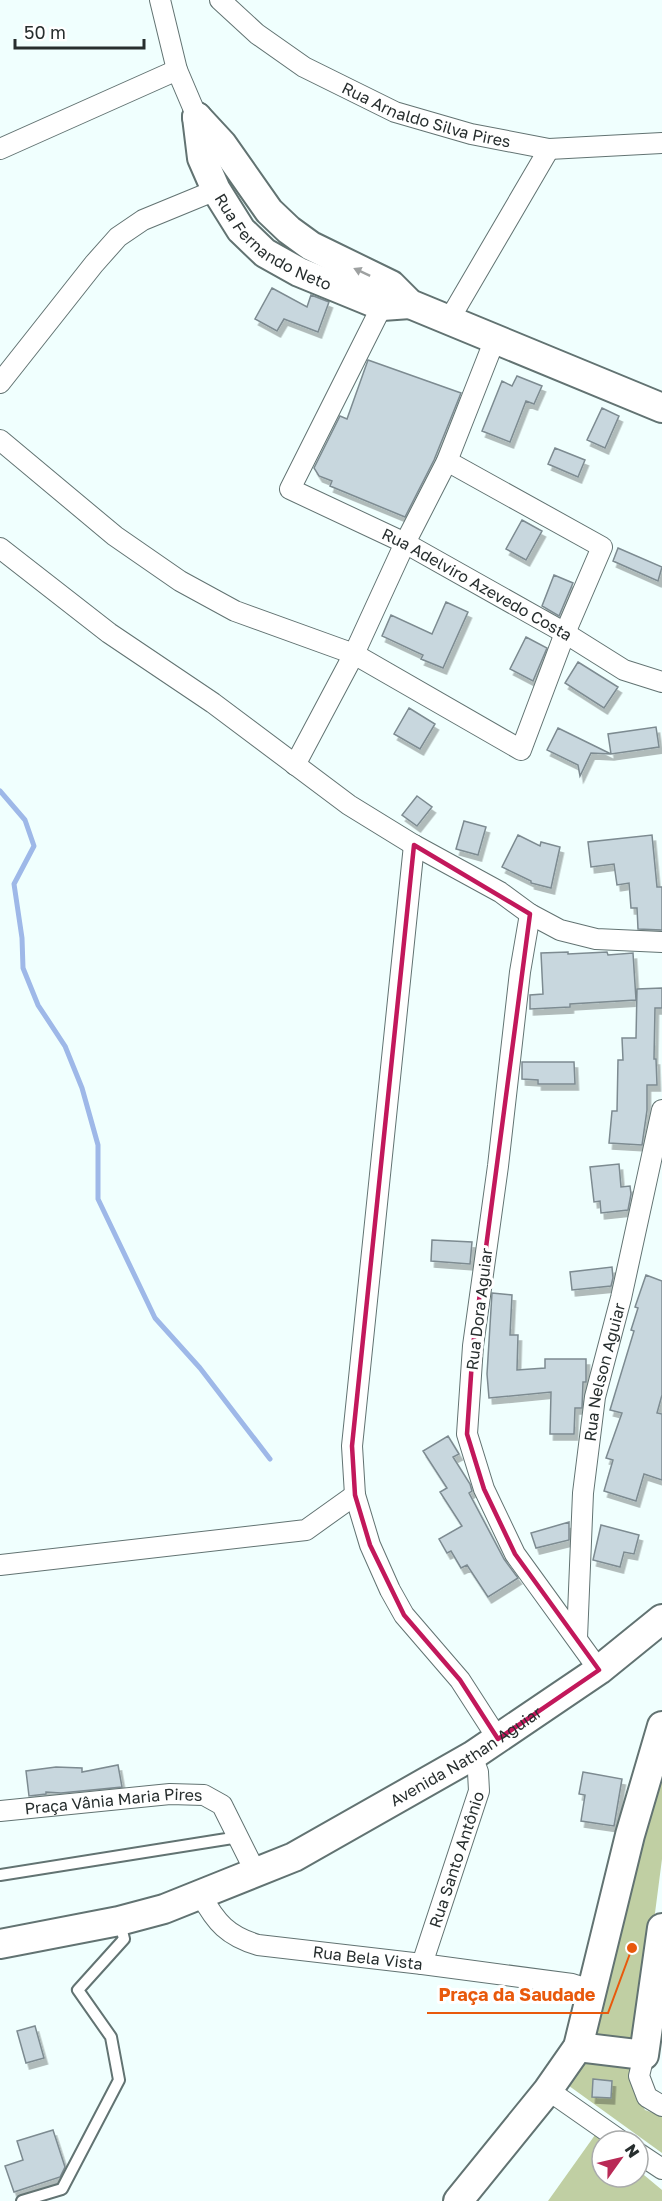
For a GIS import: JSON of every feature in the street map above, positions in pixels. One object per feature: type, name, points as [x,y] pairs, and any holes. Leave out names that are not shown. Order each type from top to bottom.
[{"type":"main road","name":"Rua Fernando Neto","points":[[197,117],[202,158],[216,190],[241,230],[266,253],[298,272],[395,298],[662,408]]},
{"type":"main road","name":"Rua Fernando Neto","points":[[197,117],[222,144],[269,211],[289,230],[310,246],[395,298]]},
{"type":"main road","name":"Avenida Nathan Aguiar","points":[[0,1944],[120,1921],[164,1909],[294,1857],[472,1756],[599,1671],[662,1619]]},
{"type":"main road","points":[[458,2201],[548,2090],[578,2047],[630,1835],[662,1726]]},
{"type":"main road","points":[[578,2047],[644,2055],[662,1928]]},
{"type":"street","name":"Rua Fernando Neto","points":[[160,0],[177,70],[197,117]]},
{"type":"street","name":"Rua Arnaldo Silva Pires","points":[[220,0],[257,34],[304,67],[394,112],[471,134],[549,149],[662,143]]},
{"type":"street","points":[[0,149],[177,70]]},
{"type":"street","points":[[449,320],[549,149]]},
{"type":"street","points":[[0,383],[118,237],[143,220],[216,190]]},
{"type":"street","name":"Rua Adelviro Azevedo Costa","points":[[395,298],[290,489],[405,543],[565,633],[624,670],[662,682]]},
{"type":"street","points":[[295,765],[354,654],[405,543],[447,461],[495,339]]},
{"type":"street","points":[[0,440],[115,536],[180,581],[235,611],[354,654],[521,750],[565,633],[602,547],[447,461]]},
{"type":"street","points":[[0,548],[109,633],[213,703],[349,806],[414,845],[500,892],[530,914],[560,930],[596,939],[662,942]]},
{"type":"street","points":[[662,682],[662,690]]},
{"type":"street","points":[[414,845],[352,1446],[355,1495],[370,1545],[404,1615],[460,1680],[498,1739]]},
{"type":"street","name":"Rua Dora Aguiar","points":[[530,914],[520,972],[498,1166],[473,1346],[467,1434],[484,1488],[515,1554],[599,1671]]},
{"type":"street","name":"Rua Nelson Aguiar","points":[[577,1638],[583,1492],[595,1396],[621,1298],[662,1110]]},
{"type":"street","points":[[0,1565],[306,1530],[355,1495]]},
{"type":"street","name":"Rua Santo Antônio","points":[[422,1964],[479,1791],[478,1772],[472,1756]]},
{"type":"street","name":"Praça Vânia Maria Pires","points":[[0,1811],[170,1794],[204,1795],[222,1805],[256,1872]]},
{"type":"street","name":"Rua Bela Vista","points":[[201,1895],[212,1915],[237,1939],[258,1946],[422,1964],[572,1984],[591,1990]]},
{"type":"street","points":[[644,2055],[639,2076],[647,2097],[662,2106]]},
{"type":"street","points":[[548,2090],[604,2129]]},
{"type":"lane","points":[[0,1875],[239,1836]]},
{"type":"lane","points":[[22,2201],[62,2188],[119,2080],[111,2037],[78,1990],[124,1939],[120,1921]]},
{"type":"highlighted area","points":[[414,845],[530,914],[473,1346],[467,1434],[484,1489],[515,1554],[599,1670],[498,1739],[460,1680],[404,1615],[370,1545],[355,1495],[352,1446]]},
{"type":"green space","points":[[662,1753],[662,1859],[638,2044],[591,2036]]},
{"type":"green space","points":[[583,2056],[632,2067],[633,2090],[645,2110],[662,2116],[662,2153],[650,2144],[650,2129],[629,2129],[565,2083]]},
{"type":"green space","points":[[590,2142],[590,2189],[650,2189],[650,2180],[662,2190],[662,2201],[548,2201]]},
{"type":"building","points":[[272,288],[307,307],[311,295],[329,302],[318,332],[284,319],[277,331],[255,319]]},
{"type":"building","points":[[368,360],[461,393],[434,460],[405,517],[330,486],[332,481],[319,476],[314,468],[340,416],[347,419]]},
{"type":"building","points":[[517,376],[542,386],[534,404],[526,401],[510,442],[482,431],[502,381],[512,386]]},
{"type":"building","points":[[602,408],[619,416],[605,448],[587,440]]},
{"type":"building","points":[[555,448],[585,460],[578,477],[548,464]]},
{"type":"building","points":[[522,520],[542,531],[526,560],[506,549]]},
{"type":"building","points":[[618,548],[662,567],[658,581],[613,561]]},
{"type":"building","points":[[554,575],[573,583],[559,616],[542,606]]},
{"type":"building","points":[[446,602],[468,612],[443,668],[421,659],[423,655],[382,636],[391,615],[432,634]]},
{"type":"building","points":[[526,637],[547,648],[533,681],[510,669]]},
{"type":"building","points":[[578,662],[618,687],[604,708],[565,683]]},
{"type":"building","points":[[409,708],[435,724],[420,749],[394,734]]},
{"type":"building","points":[[656,727],[659,747],[611,754],[608,734]]},
{"type":"building","points":[[558,728],[611,754],[591,753],[580,776],[578,765],[547,750]]},
{"type":"building","points":[[417,796],[432,807],[417,826],[402,815]]},
{"type":"building","points":[[464,821],[486,827],[478,855],[456,849]]},
{"type":"building","points":[[518,835],[540,846],[541,842],[560,847],[551,888],[531,883],[502,867]]},
{"type":"building","points":[[652,835],[657,887],[662,887],[662,930],[638,929],[637,908],[631,908],[629,883],[617,885],[614,864],[591,867],[588,842]]},
{"type":"building","points":[[568,952],[568,954],[607,952],[608,955],[633,953],[636,1000],[530,1009],[530,995],[543,994],[541,953]]},
{"type":"building","points":[[662,988],[662,1008],[655,1008],[654,1059],[656,1059],[657,1085],[647,1085],[647,1110],[642,1145],[609,1143],[612,1111],[617,1111],[618,1060],[623,1060],[622,1038],[636,1038],[637,989]]},
{"type":"building","points":[[522,1062],[574,1062],[575,1084],[538,1084],[538,1080],[522,1079]]},
{"type":"building","points":[[619,1164],[621,1187],[630,1186],[628,1210],[601,1213],[600,1201],[594,1202],[590,1167]]},
{"type":"building","points":[[432,1240],[472,1242],[470,1264],[431,1261]]},
{"type":"building","points":[[612,1267],[611,1286],[572,1290],[570,1272]]},
{"type":"building","points":[[646,1275],[662,1281],[662,1395],[657,1413],[662,1414],[662,1480],[644,1474],[636,1501],[604,1491],[613,1460],[606,1458],[622,1413],[610,1410],[634,1331],[631,1330],[638,1308],[635,1307]]},
{"type":"building","points":[[492,1293],[512,1295],[510,1335],[518,1335],[517,1370],[545,1368],[545,1359],[586,1359],[586,1382],[583,1382],[582,1408],[575,1408],[574,1434],[550,1434],[551,1392],[489,1398],[487,1374]]},
{"type":"building","points":[[448,1436],[459,1454],[453,1457],[470,1484],[472,1491],[469,1493],[504,1559],[518,1578],[488,1597],[467,1565],[461,1568],[451,1551],[447,1553],[439,1539],[462,1526],[440,1492],[447,1488],[423,1451]]},
{"type":"building","points":[[569,1522],[569,1540],[536,1548],[531,1533]]},
{"type":"building","points":[[601,1525],[639,1535],[634,1554],[624,1552],[620,1567],[593,1560]]},
{"type":"building","points":[[118,1765],[122,1787],[61,1793],[46,1792],[46,1794],[29,1796],[26,1771],[56,1767],[82,1768],[82,1772]]},
{"type":"building","points":[[583,1772],[622,1779],[614,1826],[581,1821],[585,1795],[579,1794]]},
{"type":"building","points":[[35,2026],[44,2058],[26,2063],[17,2031]]},
{"type":"building","points":[[593,2079],[612,2081],[611,2098],[592,2097]]},
{"type":"building","points":[[53,2130],[65,2167],[60,2177],[14,2192],[5,2166],[23,2160],[17,2141]]},
{"type":"waterway","points":[[0,791],[25,820],[34,846],[14,884],[22,938],[23,968],[38,1005],[65,1046],[82,1088],[98,1145],[98,1199],[155,1318],[200,1368],[270,1459]]},
{"type":"place","name":"Praça da Saudade","points":[[632,1948]]}]
